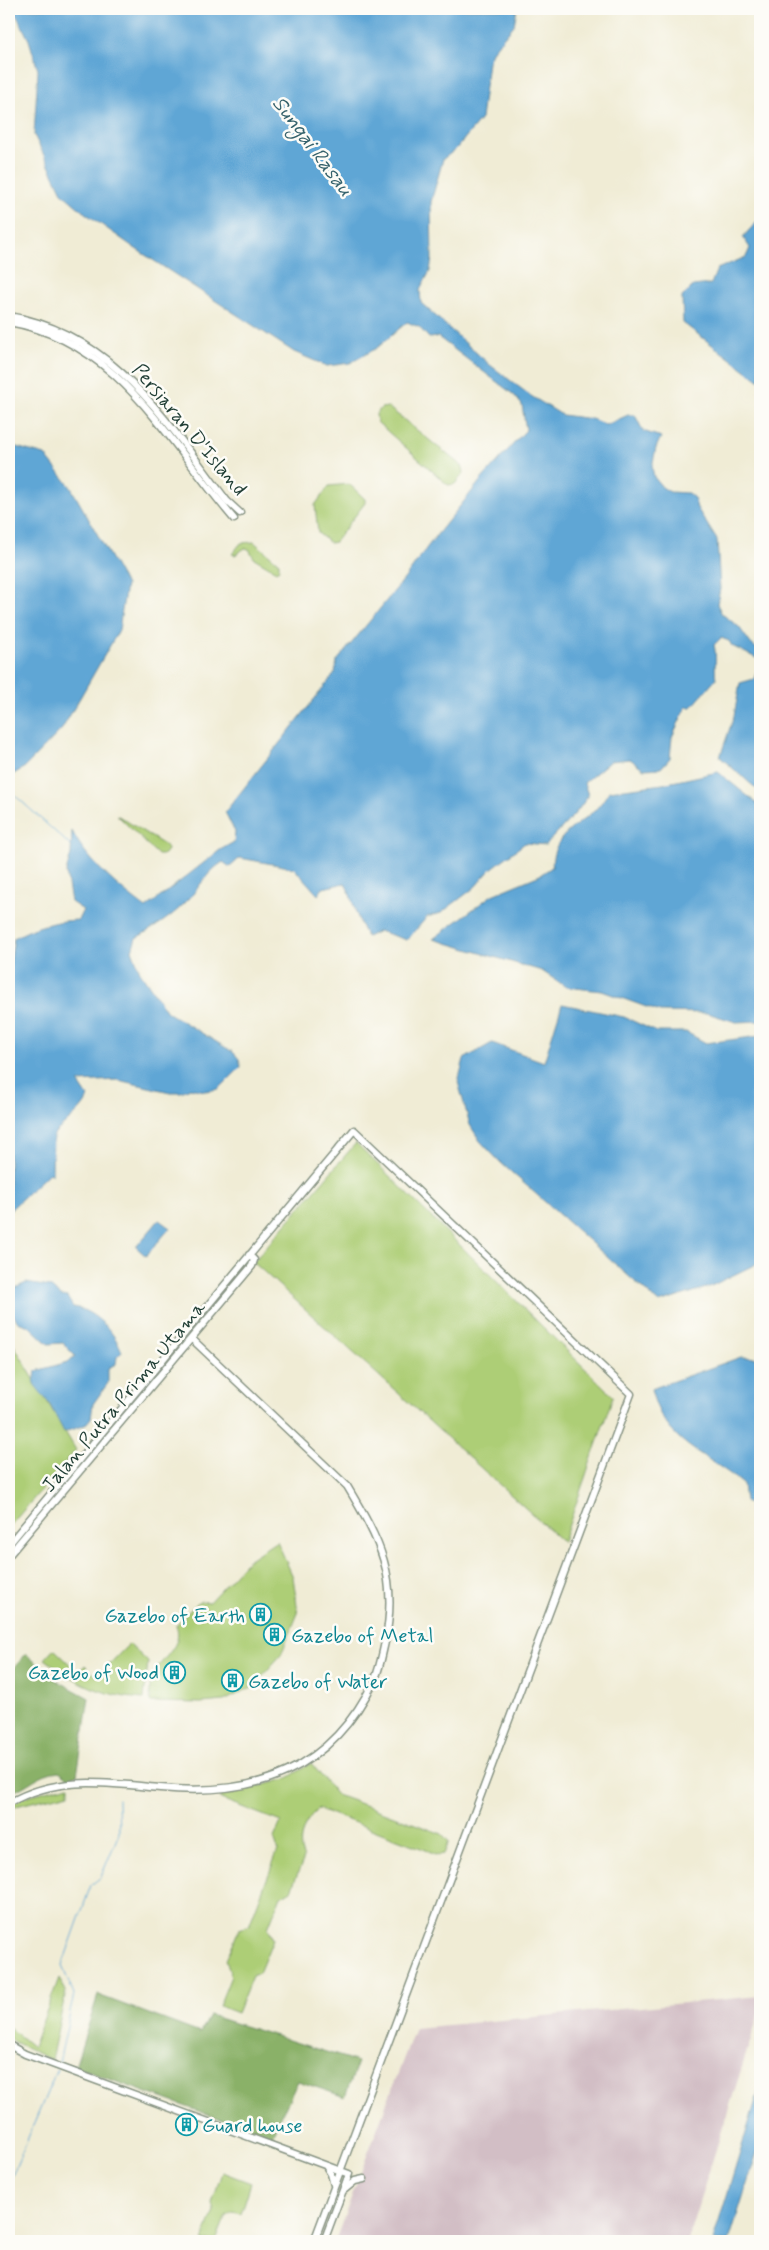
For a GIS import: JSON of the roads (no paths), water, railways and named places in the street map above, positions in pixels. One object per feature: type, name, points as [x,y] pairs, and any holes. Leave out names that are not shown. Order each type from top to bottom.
[{"type":"street","name":"Persiaran D'Island","points":[[9,316],[46,325],[68,334],[112,363],[140,390],[227,501],[240,512]]},
{"type":"street","name":"Persiaran D'Island","points":[[9,322],[43,331],[65,340],[90,354],[120,378],[142,402],[234,519]]},
{"type":"street","name":"Jalan Putra Prima Utama","points":[[9,1544],[354,1130],[631,1394],[346,2155]]},
{"type":"street","name":"Jalan Putra Prima Utama","points":[[9,1555],[253,1264],[254,1260],[249,1255]]},
{"type":"street","points":[[9,1803],[42,1787],[64,1784],[90,1783],[216,1790],[238,1788],[280,1776],[328,1745],[343,1729],[358,1712],[380,1668],[389,1623],[388,1571],[380,1547],[363,1512],[347,1486],[192,1339]]},
{"type":"street","points":[[9,2045],[25,2054],[349,2174],[324,2241]]},
{"type":"street","points":[[326,2166],[340,2162],[346,2155]]},
{"type":"street","points":[[314,2241],[346,2155]]},
{"type":"street","points":[[326,2166],[332,2174],[334,2187]]},
{"type":"street","points":[[343,2191],[356,2181],[364,2179]]},
{"type":"water","name":"Sungai Rasau","points":[[10,9],[517,9],[514,25],[493,50],[488,62],[481,119],[455,150],[443,159],[431,202],[432,259],[430,271],[420,290],[421,303],[490,365],[531,396],[562,415],[592,419],[606,425],[628,415],[635,415],[643,431],[661,437],[656,448],[652,467],[654,477],[662,487],[670,492],[688,493],[694,498],[697,508],[717,540],[720,589],[717,604],[722,614],[739,627],[751,644],[760,651],[760,660],[732,646],[729,641],[721,638],[714,645],[716,679],[692,707],[686,707],[672,737],[670,758],[661,768],[644,769],[630,759],[610,761],[584,783],[588,795],[584,802],[546,845],[525,843],[491,869],[474,888],[441,913],[427,917],[407,940],[379,931],[367,937],[360,924],[345,883],[323,888],[318,895],[294,868],[240,858],[230,867],[223,862],[209,874],[177,911],[136,938],[132,950],[140,972],[167,1012],[233,1052],[239,1059],[241,1067],[219,1089],[205,1091],[190,1088],[181,1092],[170,1092],[118,1080],[78,1082],[88,1097],[78,1112],[53,1135],[52,1175],[49,1173],[9,1211],[9,971],[14,938],[45,925],[78,920],[83,910],[71,902],[66,872],[71,854],[72,831],[78,842],[95,863],[125,892],[146,908],[220,850],[234,842],[235,832],[225,812],[335,673],[337,661],[405,578],[481,480],[526,430],[522,405],[514,395],[438,337],[429,338],[419,327],[407,322],[377,348],[350,363],[327,366],[294,352],[136,249],[85,213],[63,194],[34,135],[38,70],[29,40],[17,16]]},
{"type":"water","points":[[760,218],[760,381],[683,323],[682,297],[693,286],[711,284],[717,269],[746,257],[750,248],[743,237]]},
{"type":"water","points":[[9,445],[45,455],[70,486],[126,585],[119,630],[62,729],[25,767],[9,777]]},
{"type":"water","points":[[760,662],[760,792],[720,757],[734,716],[740,683],[754,679]]},
{"type":"water","points":[[718,772],[760,806],[760,1021],[736,1022],[707,1013],[660,1012],[602,991],[566,987],[542,971],[433,939],[492,895],[540,875],[552,867],[556,847],[561,840],[572,828],[595,810],[609,791],[663,784]]},
{"type":"water","points":[[562,1004],[624,1017],[657,1032],[686,1032],[706,1043],[760,1036],[760,1262],[709,1287],[659,1303],[501,1163],[480,1141],[470,1125],[458,1082],[464,1059],[492,1043],[544,1062]]},
{"type":"water","points":[[159,1220],[170,1228],[146,1256],[136,1247]]},
{"type":"water","points":[[26,1283],[50,1287],[61,1296],[67,1297],[73,1307],[89,1312],[96,1317],[109,1330],[122,1352],[117,1357],[116,1364],[108,1368],[108,1383],[93,1404],[91,1418],[85,1425],[64,1432],[49,1403],[34,1384],[36,1371],[68,1362],[75,1356],[63,1343],[48,1344],[29,1326],[18,1322],[9,1308],[9,1291]]},
{"type":"water","points":[[741,1357],[760,1358],[760,1511],[745,1502],[743,1484],[687,1445],[676,1435],[665,1422],[657,1408],[651,1389]]},
{"type":"water","points":[[760,2087],[760,2143],[729,2241],[713,2241]]},
{"type":"waterway","points":[[9,790],[71,846]]},
{"type":"waterway","points":[[59,2063],[74,1994],[62,1966],[91,1885],[101,1877],[119,1833],[118,1799]]},
{"type":"waterway","points":[[9,2183],[57,2069]]},
{"type":"place","name":"Gazebo of Earth","points":[[261,1615]]},
{"type":"place","name":"Gazebo of Metal","points":[[275,1635]]},
{"type":"place","name":"Gazebo of Wood","points":[[175,1672]]},
{"type":"place","name":"Gazebo of Water","points":[[232,1681]]},
{"type":"place","name":"Guard house","points":[[186,2125]]}]
